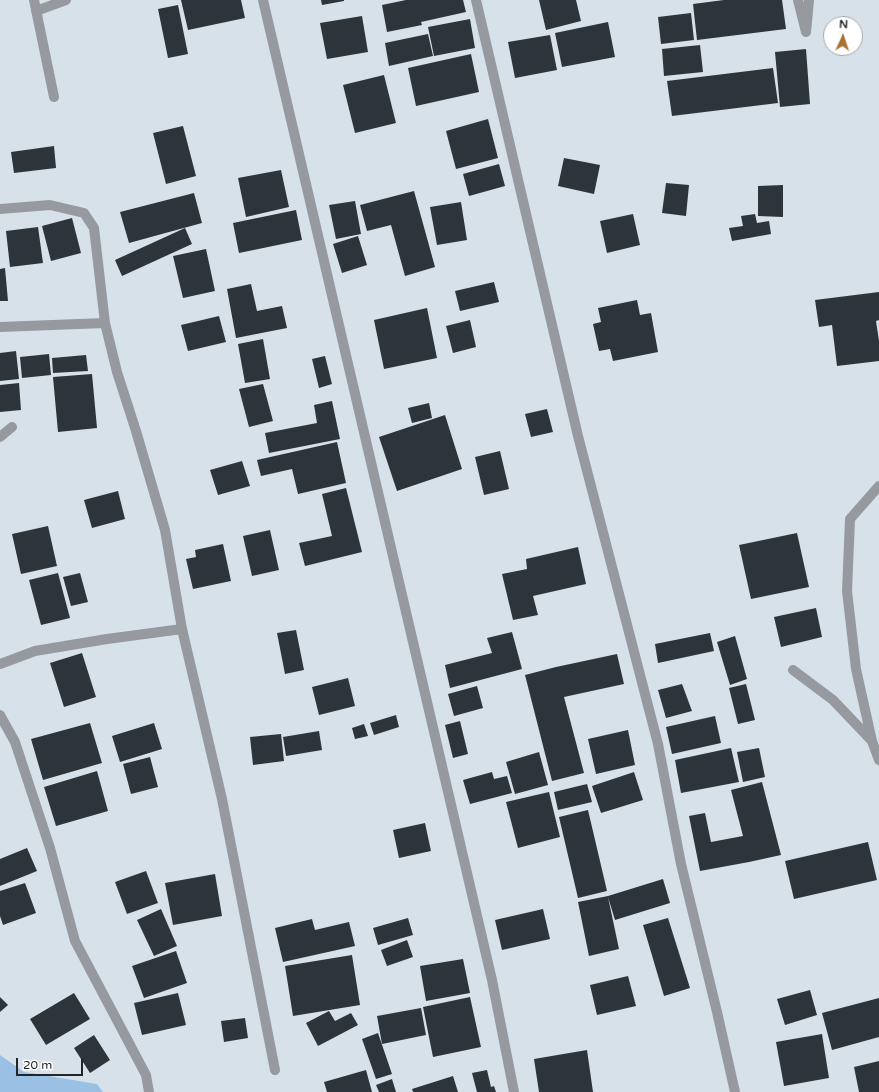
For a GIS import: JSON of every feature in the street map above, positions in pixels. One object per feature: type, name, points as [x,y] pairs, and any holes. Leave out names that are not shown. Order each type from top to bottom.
[{"type":"street","points":[[34,0],[54,97]]},
{"type":"street","points":[[36,11],[66,0]]},
{"type":"street","points":[[263,0],[492,980],[514,1092]]},
{"type":"street","points":[[476,0],[578,436],[658,744],[681,864],[735,1092]]},
{"type":"street","points":[[798,0],[806,32],[809,0]]},
{"type":"street","points":[[0,209],[50,205],[84,213],[94,228],[105,323],[117,372],[165,530],[182,629],[222,799],[275,1070]]},
{"type":"street","points":[[0,327],[105,323]]},
{"type":"street","points":[[0,437],[12,427]]},
{"type":"street","points":[[879,486],[850,519],[847,591],[856,669],[872,741],[879,760]]},
{"type":"street","points":[[0,664],[35,651],[107,639],[182,629]]},
{"type":"street","points":[[793,670],[832,700],[872,741]]},
{"type":"street","points":[[0,715],[15,742],[48,840],[75,941],[146,1076],[149,1092]]},
{"type":"shaded area","points":[[0,1055],[24,1072],[97,1084],[103,1092],[0,1092]]},
{"type":"building","points":[[181,0],[241,0],[245,18],[188,30]]},
{"type":"building","points":[[321,0],[344,0],[344,1],[322,5]]},
{"type":"building","points":[[406,0],[463,0],[466,12],[421,22],[422,25],[387,32],[382,5]]},
{"type":"building","points":[[539,0],[576,0],[581,21],[546,30]]},
{"type":"building","points":[[724,0],[782,0],[786,29],[697,40],[693,4]]},
{"type":"building","points":[[178,5],[188,54],[168,58],[158,9]]},
{"type":"building","points":[[691,13],[694,40],[661,44],[658,17]]},
{"type":"building","points":[[362,16],[368,52],[327,59],[320,23]]},
{"type":"building","points":[[470,19],[475,48],[434,56],[428,27]]},
{"type":"building","points":[[608,22],[615,57],[562,67],[555,33]]},
{"type":"building","points":[[428,34],[433,56],[389,66],[385,43]]},
{"type":"building","points":[[550,35],[557,70],[515,78],[508,42]]},
{"type":"building","points":[[700,45],[703,72],[664,76],[662,49]]},
{"type":"building","points":[[806,49],[810,104],[780,107],[775,52]]},
{"type":"building","points":[[471,54],[479,92],[416,106],[408,68]]},
{"type":"building","points":[[773,68],[778,103],[672,116],[667,81]]},
{"type":"building","points":[[384,75],[396,123],[355,133],[343,85]]},
{"type":"building","points":[[488,119],[498,158],[456,169],[446,131]]},
{"type":"building","points":[[183,126],[196,176],[166,184],[153,133]]},
{"type":"building","points":[[54,146],[56,168],[14,173],[11,152]]},
{"type":"building","points":[[564,158],[600,165],[594,194],[558,186]]},
{"type":"building","points":[[499,164],[505,186],[469,196],[463,174]]},
{"type":"building","points":[[281,170],[289,207],[246,217],[238,178]]},
{"type":"building","points":[[666,183],[689,185],[686,216],[662,213]]},
{"type":"building","points":[[783,185],[783,217],[758,216],[758,186]]},
{"type":"building","points":[[414,191],[435,267],[405,276],[391,225],[367,231],[360,205]]},
{"type":"building","points":[[194,193],[202,223],[129,243],[120,212]]},
{"type":"building","points":[[355,201],[361,234],[336,239],[329,205]]},
{"type":"building","points":[[461,202],[467,240],[437,245],[430,207]]},
{"type":"building","points":[[296,210],[302,240],[239,253],[233,223]]},
{"type":"building","points":[[633,214],[640,245],[607,253],[600,221]]},
{"type":"building","points":[[755,214],[757,223],[769,221],[771,234],[732,241],[729,228],[743,226],[741,216]]},
{"type":"building","points":[[72,218],[81,253],[51,261],[42,226]]},
{"type":"building","points":[[38,227],[43,263],[10,267],[6,231]]},
{"type":"building","points":[[185,228],[192,244],[122,276],[115,260]]},
{"type":"building","points":[[358,236],[367,265],[342,273],[333,244]]},
{"type":"building","points":[[206,249],[215,291],[183,298],[173,256]]},
{"type":"building","points":[[5,268],[8,301],[0,301],[0,269]]},
{"type":"building","points":[[494,282],[499,302],[460,311],[455,291]]},
{"type":"building","points":[[251,284],[257,311],[282,306],[287,328],[236,338],[227,289]]},
{"type":"building","points":[[879,292],[879,320],[876,321],[879,341],[879,361],[837,366],[832,325],[819,327],[815,300]]},
{"type":"building","points":[[637,300],[640,315],[651,313],[658,352],[613,361],[610,349],[599,351],[593,324],[601,322],[598,308]]},
{"type":"building","points":[[427,308],[437,358],[384,369],[374,320]]},
{"type":"building","points":[[219,316],[226,342],[188,351],[181,325]]},
{"type":"building","points":[[470,320],[476,347],[453,353],[446,326]]},
{"type":"building","points":[[263,339],[270,379],[245,383],[238,344]]},
{"type":"building","points":[[16,351],[19,379],[0,381],[0,353]]},
{"type":"building","points":[[49,354],[51,375],[22,378],[20,357]]},
{"type":"building","points":[[86,355],[88,371],[53,373],[52,358]]},
{"type":"building","points":[[325,356],[332,384],[319,388],[312,359]]},
{"type":"building","points":[[92,374],[97,428],[58,432],[53,377]]},
{"type":"building","points":[[19,383],[21,410],[0,412],[0,385]]},
{"type":"building","points":[[263,384],[273,421],[249,427],[239,389]]},
{"type":"building","points":[[332,401],[340,439],[269,453],[265,433],[317,423],[314,405]]},
{"type":"building","points":[[429,403],[432,418],[412,423],[408,408]]},
{"type":"building","points":[[547,409],[553,432],[531,437],[525,414]]},
{"type":"building","points":[[445,415],[462,469],[397,491],[379,437]]},
{"type":"building","points":[[337,442],[346,483],[298,494],[292,469],[261,476],[257,460]]},
{"type":"building","points":[[500,451],[509,489],[484,495],[475,457]]},
{"type":"building","points":[[242,461],[250,486],[218,495],[210,470]]},
{"type":"building","points":[[346,488],[362,552],[305,566],[299,543],[332,536],[322,494]]},
{"type":"building","points":[[118,491],[125,519],[92,528],[84,500]]},
{"type":"building","points":[[48,526],[57,566],[21,574],[12,534]]},
{"type":"building","points":[[270,530],[279,570],[252,576],[243,536]]},
{"type":"building","points":[[797,533],[809,587],[751,599],[739,545]]},
{"type":"building","points":[[223,544],[231,581],[193,589],[186,559],[196,557],[195,550]]},
{"type":"building","points":[[578,547],[586,584],[533,596],[538,615],[513,620],[502,574],[527,569],[526,559]]},
{"type":"building","points":[[58,573],[70,618],[41,625],[29,580]]},
{"type":"building","points":[[80,573],[88,602],[71,606],[63,577]]},
{"type":"building","points":[[816,608],[822,637],[781,647],[774,617]]},
{"type":"building","points":[[296,630],[304,670],[285,674],[277,633]]},
{"type":"building","points":[[512,632],[522,669],[450,688],[445,665],[492,653],[487,638]]},
{"type":"building","points":[[710,633],[714,651],[658,663],[655,644]]},
{"type":"building","points":[[735,636],[747,679],[730,685],[717,642]]},
{"type":"building","points":[[82,653],[96,697],[64,707],[50,663]]},
{"type":"building","points":[[617,654],[624,684],[564,697],[584,773],[552,781],[525,675]]},
{"type":"building","points":[[348,678],[355,706],[319,715],[312,687]]},
{"type":"building","points":[[682,684],[692,711],[666,718],[658,690]]},
{"type":"building","points":[[746,684],[755,720],[738,724],[729,688]]},
{"type":"building","points":[[477,686],[483,708],[454,716],[448,694]]},
{"type":"building","points":[[396,715],[399,727],[374,735],[370,723]]},
{"type":"building","points":[[715,716],[721,743],[672,754],[666,727]]},
{"type":"building","points":[[460,721],[468,754],[453,758],[445,725]]},
{"type":"building","points":[[90,723],[102,763],[43,780],[31,739]]},
{"type":"building","points":[[154,723],[162,749],[120,762],[112,736]]},
{"type":"building","points":[[364,724],[368,736],[355,739],[352,728]]},
{"type":"building","points":[[628,730],[635,765],[596,774],[588,739]]},
{"type":"building","points":[[319,731],[322,750],[286,756],[283,737]]},
{"type":"building","points":[[281,734],[284,761],[253,765],[250,737]]},
{"type":"building","points":[[731,748],[739,782],[681,793],[675,760]]},
{"type":"building","points":[[759,748],[765,777],[743,782],[737,752]]},
{"type":"building","points":[[539,752],[548,785],[515,794],[506,762]]},
{"type":"building","points":[[150,757],[158,787],[131,794],[123,764]]},
{"type":"building","points":[[97,771],[108,811],[56,826],[44,787]]},
{"type":"building","points":[[492,772],[494,779],[507,776],[512,793],[470,804],[463,780]]},
{"type":"building","points":[[634,772],[643,800],[601,813],[592,786]]},
{"type":"building","points":[[762,782],[781,855],[700,871],[689,816],[705,813],[711,842],[743,836],[731,790]]},
{"type":"building","points":[[587,784],[592,802],[558,810],[554,792]]},
{"type":"building","points":[[549,792],[560,837],[518,848],[506,802]]},
{"type":"building","points":[[588,810],[607,891],[578,898],[559,817]]},
{"type":"building","points":[[425,823],[431,851],[399,858],[393,830]]},
{"type":"building","points":[[868,842],[877,880],[794,899],[785,861]]},
{"type":"building","points":[[27,848],[37,871],[0,886],[0,859]]},
{"type":"building","points":[[146,871],[158,903],[127,914],[115,882]]},
{"type":"building","points":[[215,874],[222,916],[173,925],[165,883]]},
{"type":"building","points":[[663,879],[670,903],[615,920],[608,897],[619,949],[589,956],[578,902],[608,896]]},
{"type":"building","points":[[25,883],[36,913],[3,925],[0,916],[0,891]]},
{"type":"building","points":[[161,909],[177,946],[154,956],[137,920]]},
{"type":"building","points":[[543,909],[550,939],[502,950],[495,920]]},
{"type":"building","points":[[408,918],[413,935],[378,945],[373,928]]},
{"type":"building","points":[[668,918],[690,988],[664,996],[643,925]]},
{"type":"building","points":[[312,919],[315,930],[349,922],[355,946],[283,962],[275,928]]},
{"type":"building","points":[[407,940],[413,957],[387,966],[381,950]]},
{"type":"building","points":[[176,951],[187,983],[144,998],[132,966]]},
{"type":"building","points":[[352,955],[360,1005],[293,1016],[285,966]]},
{"type":"building","points":[[463,959],[470,993],[426,1001],[420,966]]},
{"type":"building","points":[[628,976],[636,1006],[597,1015],[590,985]]},
{"type":"building","points":[[810,990],[817,1015],[785,1025],[777,999]]},
{"type":"building","points":[[74,993],[90,1019],[46,1045],[30,1019]]},
{"type":"building","points":[[178,993],[186,1025],[142,1035],[134,1003]]},
{"type":"building","points":[[0,997],[8,1005],[0,1012]]},
{"type":"building","points":[[470,997],[481,1047],[433,1057],[423,1007]]},
{"type":"building","points":[[879,998],[879,1037],[832,1050],[822,1013]]},
{"type":"building","points":[[421,1008],[426,1035],[382,1044],[377,1016]]},
{"type":"building","points":[[329,1011],[335,1021],[351,1013],[358,1025],[318,1046],[306,1023]]},
{"type":"building","points":[[245,1018],[248,1038],[224,1042],[221,1021]]},
{"type":"building","points":[[378,1033],[392,1074],[376,1079],[362,1039]]},
{"type":"building","points":[[822,1034],[829,1078],[784,1086],[776,1042]]},
{"type":"building","points":[[94,1035],[110,1060],[90,1073],[74,1048]]},
{"type":"building","points":[[587,1050],[593,1092],[539,1092],[534,1059]]},
{"type":"building","points":[[879,1061],[879,1092],[859,1092],[854,1067]]},
{"type":"building","points":[[366,1070],[372,1092],[327,1092],[324,1082]]},
{"type":"building","points":[[487,1070],[491,1087],[494,1086],[496,1092],[477,1092],[472,1073]]},
{"type":"building","points":[[453,1076],[458,1092],[413,1092],[412,1089]]},
{"type":"building","points":[[392,1079],[396,1092],[379,1092],[376,1085]]}]
